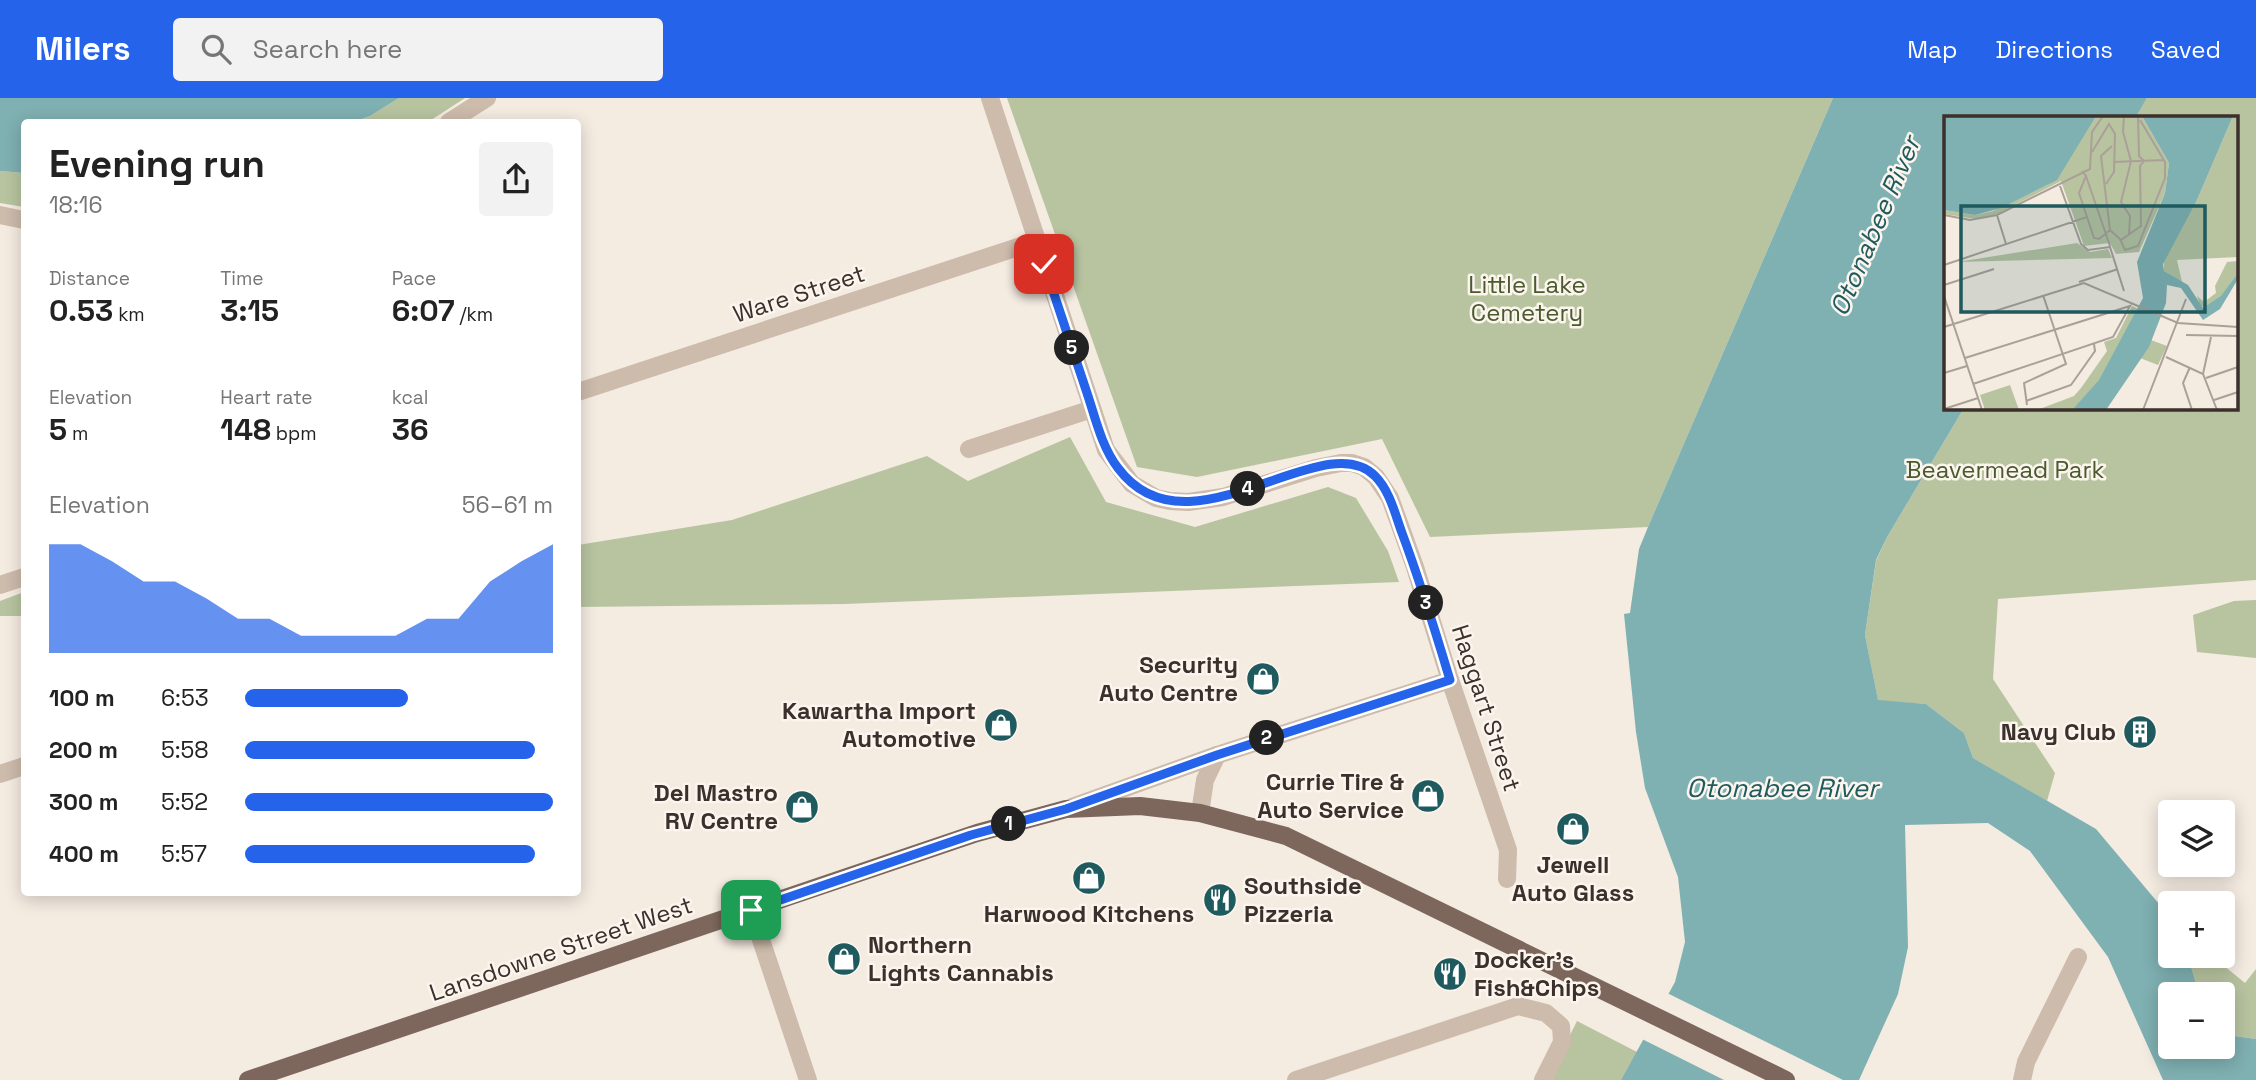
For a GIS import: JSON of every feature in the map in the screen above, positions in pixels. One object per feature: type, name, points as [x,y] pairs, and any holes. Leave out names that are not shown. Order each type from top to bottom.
[{"type":"main road","name":"Lansdowne Street West","points":[[248,1080],[977,833],[1066,809],[1140,806],[1200,813],[1286,836],[1786,1080]]},
{"type":"street","points":[[454,119],[487,98]]},
{"type":"street","name":"Haggart Street","points":[[990,98],[1106,450],[1132,484],[1156,498],[1188,502],[1223,497],[1316,468],[1352,463],[1364,467],[1376,477],[1390,498],[1507,850],[1507,879]]},
{"type":"street","points":[[0,215],[21,219]]},
{"type":"street","name":"Ware Street","points":[[581,391],[1037,241]]},
{"type":"street","points":[[969,449],[1092,409]]},
{"type":"street","points":[[0,585],[21,578]]},
{"type":"street","points":[[1066,809],[1217,755],[1450,680]]},
{"type":"street","points":[[1200,813],[1205,780],[1217,755]]},
{"type":"street","points":[[0,774],[21,767]]},
{"type":"street","points":[[751,910],[808,1080]]},
{"type":"street","points":[[2022,1080],[2026,1062],[2078,957]]},
{"type":"street","points":[[1296,1080],[1518,1006],[1546,1013],[1561,1026],[1562,1042],[1543,1080]]},
{"type":"green space","points":[[399,98],[465,98],[433,119],[362,119]]},
{"type":"green space","name":"Little Lake Cemetery","points":[[1007,98],[1833,98],[1648,527],[1430,537],[1382,439],[1197,477],[1137,467]]},
{"type":"green space","name":"Beavermead Park","points":[[2147,98],[2256,98],[2256,580],[1998,599],[1993,679],[2055,773],[2047,801],[1973,758],[1964,733],[1926,704],[1878,701],[1865,635],[1876,561],[1887,537],[1963,410],[2238,410],[2238,116],[2137,116]]},
{"type":"green space","points":[[0,171],[21,173],[21,206],[0,203]]},
{"type":"green space","points":[[1070,437],[1106,502],[1195,527],[1328,487],[1356,498],[1388,551],[1399,582],[844,604],[581,607],[581,545],[732,520],[927,456],[968,481]]},
{"type":"green space","points":[[21,593],[21,616],[0,616],[0,601]]},
{"type":"green space","points":[[2256,600],[2256,658],[2197,652],[2193,615],[2234,601]]},
{"type":"green space","points":[[2191,968],[2227,968],[2245,983],[2256,969],[2256,1039],[2235,1036],[2235,982],[2196,982]]},
{"type":"green space","points":[[1577,1021],[1637,1052],[1621,1080],[1548,1080]]},
{"type":"water","points":[[0,98],[399,98],[362,119],[21,119],[21,173],[0,171]]},
{"type":"water","name":"Otonabee River","points":[[1833,98],[2147,98],[2137,116],[1944,116],[1944,410],[1963,410],[1876,560],[1865,635],[1878,700],[1926,704],[1964,733],[1973,758],[2096,829],[2158,903],[2158,968],[2191,968],[2196,982],[2158,982],[2158,1059],[2235,1059],[2235,1036],[2256,1039],[2256,1080],[2163,1080],[2108,957],[2030,851],[1988,823],[1905,825],[1908,947],[1898,994],[1859,1080],[1621,1080],[1675,982],[1685,942],[1678,877],[1645,788],[1636,732],[1624,614],[1630,613],[1639,549]]},
{"type":"pier","points":[[1665,992],[1843,1080],[1724,1080],[1640,1038]]},
{"type":"place","name":"Security Auto Centre","points":[[1263,679]]},
{"type":"place","name":"Kawartha Import Automotive","points":[[1001,725]]},
{"type":"place","name":"Navy Club","points":[[2140,732]]},
{"type":"place","name":"Currie Tire & Auto Service","points":[[1428,796]]},
{"type":"place","name":"Del Mastro RV Centre","points":[[802,807]]},
{"type":"place","name":"Jewell Auto Glass","points":[[1573,829]]},
{"type":"place","name":"Harwood Kitchens","points":[[1089,878]]},
{"type":"place","name":"Southside Pizzeria","points":[[1220,900]]},
{"type":"place","name":"Northern Lights Cannabis","points":[[844,959]]},
{"type":"place","name":"Docker's Fish&Chips","points":[[1450,974]]},
{"type":"route","points":[[751,910],[971,835],[1066,809],[1217,755],[1450,680],[1415,567],[1390,498],[1376,477],[1364,467],[1341,463],[1316,468],[1223,497],[1188,502],[1156,498],[1132,484],[1106,450],[1044,264]]}]
